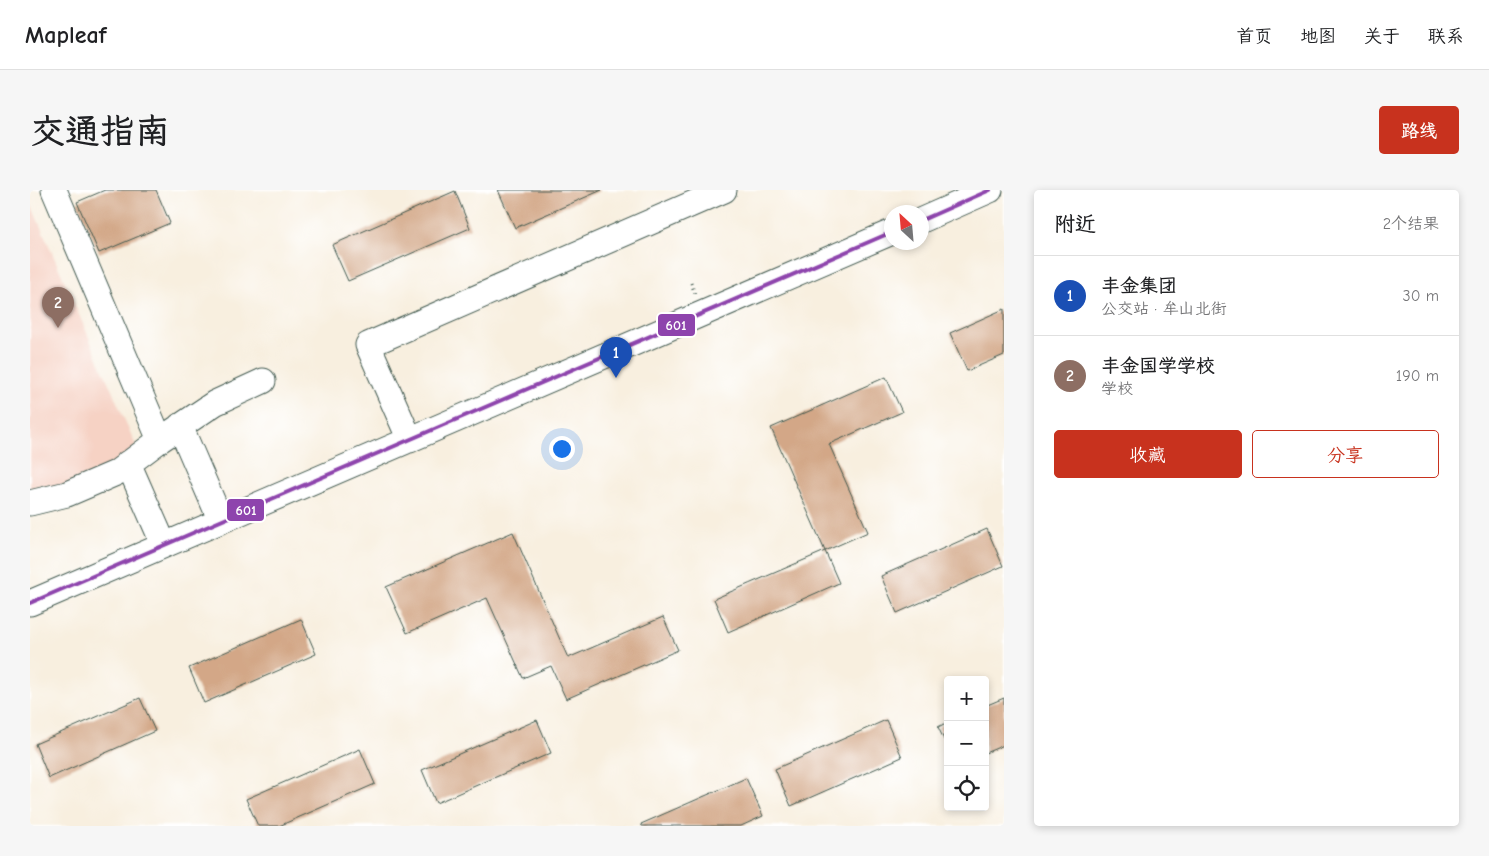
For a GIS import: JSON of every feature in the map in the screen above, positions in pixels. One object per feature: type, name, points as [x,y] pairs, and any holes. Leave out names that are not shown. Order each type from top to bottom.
[{"type":"street","points":[[54,190],[160,440]]},
{"type":"street","points":[[410,440],[368,345],[724,190]]},
{"type":"street","points":[[929,217],[990,190]]},
{"type":"street","points":[[30,603],[884,235]]},
{"type":"street","points":[[30,503],[67,494],[116,473],[160,440],[215,403],[263,381]]},
{"type":"street","points":[[180,426],[221,521]]},
{"type":"street","points":[[128,464],[164,545]]},
{"type":"shaded area","points":[[30,202],[140,455],[89,496],[51,511],[30,514]]},
{"type":"building","points":[[105,190],[156,190],[170,223],[99,253],[77,202]]},
{"type":"building","points":[[498,190],[602,190],[515,228]]},
{"type":"building","points":[[455,191],[470,228],[348,281],[332,245]]},
{"type":"building","points":[[1004,309],[1004,355],[967,371],[950,333]]},
{"type":"building","points":[[886,377],[902,412],[829,444],[868,532],[825,551],[771,428]]},
{"type":"building","points":[[987,529],[1003,566],[897,613],[881,576]]},
{"type":"building","points":[[513,532],[568,658],[663,617],[678,650],[566,699],[551,666],[523,678],[487,598],[407,633],[386,587]]},
{"type":"building","points":[[825,551],[839,583],[728,632],[714,599]]},
{"type":"building","points":[[301,619],[316,654],[204,703],[189,668]]},
{"type":"building","points":[[140,698],[155,731],[49,778],[35,744]]},
{"type":"building","points":[[1004,698],[1004,745],[989,751],[989,721],[989,704]]},
{"type":"building","points":[[537,720],[551,753],[436,803],[422,770]]},
{"type":"building","points":[[886,720],[902,757],[791,806],[775,769]]},
{"type":"building","points":[[944,724],[944,740],[938,727]]},
{"type":"building","points":[[360,749],[375,784],[279,826],[258,826],[246,799]]},
{"type":"building","points":[[746,778],[763,816],[741,826],[642,826],[641,824]]},
{"type":"transit line","name":"601","points":[[929,217],[990,190]]},
{"type":"transit line","name":"601","points":[[30,603],[884,235]]},
{"type":"place","name":"丰金国学学校","points":[[58,328]]},
{"type":"place","name":"丰金集团","points":[[616,378]]}]
